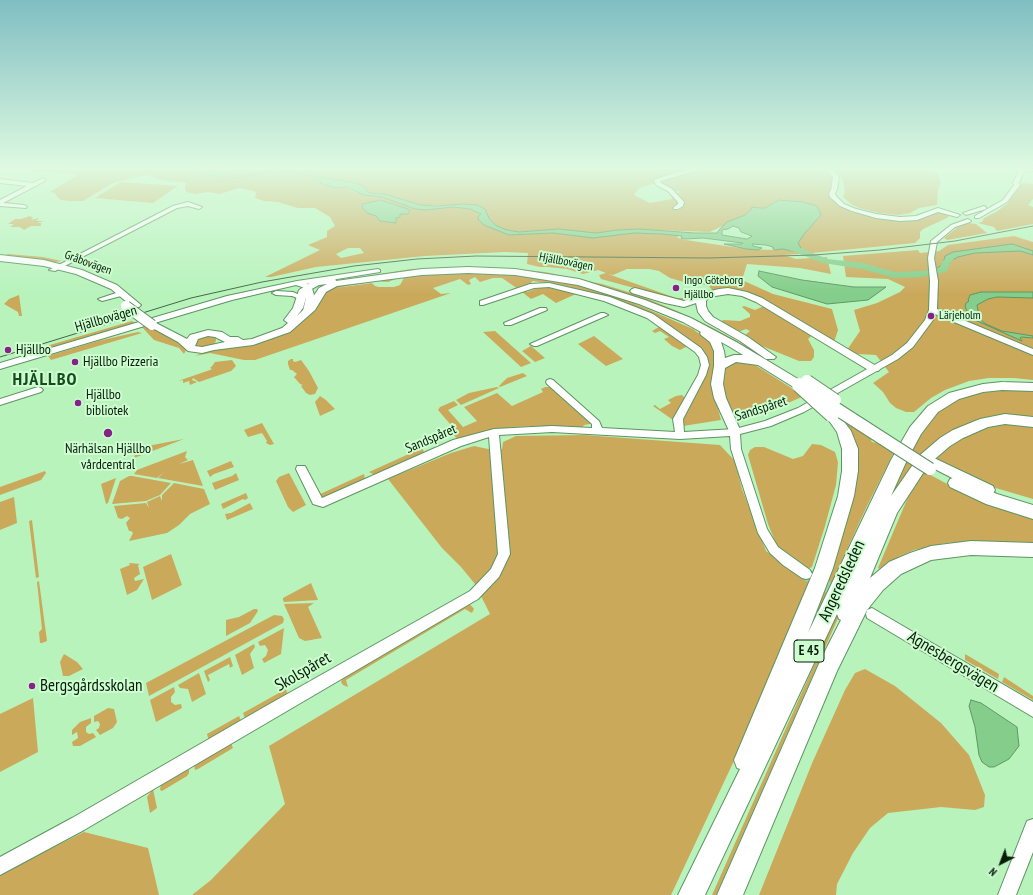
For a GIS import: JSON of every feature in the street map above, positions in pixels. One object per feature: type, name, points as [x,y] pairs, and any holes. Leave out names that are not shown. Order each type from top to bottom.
[{"type":"highway","points":[[732,809],[740,772],[792,649],[824,568],[846,496],[850,471],[850,449],[844,430],[803,383]]},
{"type":"highway","name":"Angeredsleden","points":[[691,895],[844,580],[899,460],[924,419],[939,404],[963,392],[1002,386],[1033,387]]},
{"type":"highway","points":[[829,664],[843,619],[890,510],[917,468],[932,452],[945,442],[974,426],[1005,419],[1033,422]]},
{"type":"highway","points":[[956,483],[992,499],[1033,512]]},
{"type":"highway","points":[[988,490],[1033,502]]},
{"type":"highway","points":[[988,490],[1033,506]]},
{"type":"highway","name":"Angeredsleden","points":[[829,664],[860,604],[876,584],[895,568],[931,553],[960,548],[1033,550]]},
{"type":"highway","name":"E 45","points":[[730,895],[829,664]]},
{"type":"main road","name":"Gråbovägen","points":[[0,258],[56,268],[104,282],[114,287],[117,299]]},
{"type":"main road","name":"Gråbovägen","points":[[0,262],[56,268],[81,278],[98,286],[156,323],[182,340],[192,349],[198,350],[246,343],[269,337],[292,325],[311,308],[320,292],[325,288],[352,281]]},
{"type":"main road","name":"Hjällbovägen","points":[[378,271],[443,266],[500,266],[565,274],[618,287],[648,297],[714,325],[770,358],[803,383]]},
{"type":"main road","points":[[308,287],[320,282],[378,271]]},
{"type":"main road","name":"Hjällbovägen","points":[[352,281],[393,275],[452,271],[496,271],[533,274],[579,282],[624,295],[686,320],[734,345],[782,374],[803,383]]},
{"type":"main road","name":"Gråbovägen","points":[[156,323],[181,333],[200,334],[212,332],[228,340],[239,340],[270,332],[284,323],[294,314],[302,298],[302,292],[308,287]]},
{"type":"main road","points":[[618,287],[639,291],[665,300],[684,304],[706,295],[728,291],[752,297],[874,369]]},
{"type":"main road","points":[[706,295],[701,301],[701,306],[703,312],[709,319],[744,339],[770,358]]},
{"type":"main road","points":[[686,320],[704,332],[715,342],[720,355],[717,384],[720,398],[735,432]]},
{"type":"main road","points":[[189,346],[192,340],[200,334]]},
{"type":"main road","points":[[213,347],[220,342],[221,337]]},
{"type":"main road","points":[[720,366],[734,358],[745,359],[782,374]]},
{"type":"main road","points":[[803,383],[956,483]]},
{"type":"main road","points":[[932,466],[988,490]]},
{"type":"street","points":[[56,268],[166,211]]},
{"type":"street","points":[[856,211],[876,216],[908,219],[917,218],[936,211]]},
{"type":"street","points":[[941,211],[977,217],[988,211]]},
{"type":"street","points":[[977,211],[960,215],[937,231],[933,236],[935,240],[932,258],[933,310],[1033,352]]},
{"type":"street","points":[[960,215],[968,221]]},
{"type":"street","points":[[935,240],[953,226],[968,221],[977,221],[977,217]]},
{"type":"street","name":"Hjällbovägen","points":[[0,366],[230,298],[297,283],[378,271]]},
{"type":"street","name":"Hjällbovägen","points":[[220,302],[352,281]]},
{"type":"street","name":"Hjällbovägen","points":[[297,283],[308,287]]},
{"type":"street","points":[[483,303],[533,286],[549,285],[602,298],[638,310],[650,316],[698,350],[703,357],[704,365],[702,375],[678,419],[680,436]]},
{"type":"street","points":[[307,310],[310,295],[308,287]]},
{"type":"street","name":"Hjällbovägen","points":[[276,293],[293,294],[302,298]]},
{"type":"street","points":[[508,323],[543,310]]},
{"type":"street","name":"Sandspåret","points":[[301,469],[317,501],[323,502],[457,442],[494,432],[531,429],[680,436],[735,432],[768,424],[801,410],[874,369],[910,344],[929,320],[933,310]]},
{"type":"street","points":[[534,344],[604,315]]},
{"type":"street","points":[[550,382],[596,423],[598,431]]},
{"type":"street","points":[[0,402],[38,390]]},
{"type":"street","name":"Skolspåret","points":[[0,866],[78,824],[277,708],[474,596],[495,573],[504,554],[494,432]]},
{"type":"street","points":[[735,432],[734,440],[736,449],[762,530],[774,550],[806,574]]},
{"type":"street","name":"Agnesbergsvägen","points":[[872,614],[1033,710]]},
{"type":"street","points":[[1007,895],[1024,854],[1033,827]]},
{"type":"shaded area","points":[[320,211],[377,211],[376,216],[380,221],[396,223],[396,218],[400,214],[408,214],[410,211],[474,211],[481,214],[484,225],[509,235],[553,233],[592,238],[634,233],[677,235],[678,238],[686,240],[746,249],[782,249],[798,252],[800,254],[784,255],[796,259],[827,257],[831,274],[800,268],[747,264],[742,280],[773,294],[832,309],[838,330],[834,342],[817,331],[808,339],[814,350],[814,357],[811,361],[799,361],[762,346],[744,336],[750,331],[746,329],[738,332],[721,322],[723,320],[740,321],[750,317],[750,314],[742,307],[744,306],[755,310],[766,305],[753,297],[724,290],[712,290],[709,286],[691,284],[670,278],[659,271],[649,269],[627,269],[613,275],[608,274],[676,298],[683,298],[696,289],[706,291],[686,302],[601,279],[599,275],[606,273],[598,270],[583,274],[567,269],[540,267],[527,264],[528,253],[505,252],[425,256],[316,267],[265,277],[320,250],[308,245],[327,237],[327,231],[335,226],[330,217]],"holes":[[[348,248],[360,248],[364,253],[341,258],[336,254]]]},
{"type":"shaded area","points":[[365,211],[410,211],[408,214],[400,214],[400,217],[396,218],[396,223],[380,221],[376,216],[367,213]]},
{"type":"shaded area","points":[[474,211],[486,211],[490,220],[497,226],[507,230],[519,232],[559,229],[596,233],[639,229],[718,233],[718,231],[727,222],[745,215],[750,211],[819,211],[821,215],[798,243],[801,248],[798,252],[782,249],[775,250],[773,247],[766,245],[752,244],[753,246],[762,248],[758,250],[746,249],[724,244],[743,243],[703,238],[685,239],[681,238],[682,236],[661,234],[634,233],[593,238],[553,233],[509,235],[484,225],[478,219],[481,214]],"holes":[[[733,226],[739,228],[741,232],[752,236],[747,239],[722,235],[722,230]]]},
{"type":"shaded area","points":[[483,211],[750,211],[745,215],[710,232],[626,229],[596,233],[559,229],[519,232],[507,230],[497,226],[490,220]]},
{"type":"shaded area","points":[[819,211],[851,211],[872,217],[913,220],[926,217],[937,212],[945,213],[949,217],[923,229],[920,232],[920,238],[915,243],[812,253],[805,251],[798,246],[798,243],[821,215]]},
{"type":"shaded area","points":[[870,211],[914,211],[899,215]]},
{"type":"shaded area","points":[[1033,211],[1033,224],[997,231],[994,227],[978,223],[982,222],[984,218],[996,212]]},
{"type":"shaded area","points":[[30,216],[33,218],[31,220],[39,218],[36,221],[44,221],[37,223],[41,223],[41,226],[31,226],[24,230],[20,227],[10,227],[14,224],[8,224],[15,219]]},
{"type":"shaded area","points":[[968,223],[976,224],[987,233],[947,240],[944,238],[958,227]]},
{"type":"shaded area","points":[[1014,236],[1033,242],[1033,380],[989,378],[969,381],[945,390],[931,398],[914,412],[906,412],[896,408],[890,403],[883,392],[873,383],[889,372],[876,355],[858,354],[847,350],[860,331],[854,310],[877,303],[900,292],[905,287],[888,279],[846,277],[843,256],[918,250],[920,253],[939,251],[948,245]]},
{"type":"shaded area","points":[[1012,244],[1033,251],[1033,255],[1020,251],[975,253],[952,260],[943,271],[938,273],[936,269],[943,264],[945,256],[953,252]]},
{"type":"shaded area","points":[[8,254],[43,257],[62,261],[50,263],[2,256]]},
{"type":"shaded area","points":[[475,267],[545,272],[602,284],[638,295],[711,327],[746,346],[798,379],[797,380],[655,304],[631,295],[583,282],[522,271],[367,276],[411,269]]},
{"type":"shaded area","points":[[759,271],[802,280],[854,287],[886,287],[868,300],[827,304],[772,287],[758,276]]},
{"type":"shaded area","points":[[473,273],[522,275],[586,287],[631,302],[693,329],[710,342],[715,349],[713,390],[721,420],[683,426],[681,423],[707,361],[657,319],[557,285],[533,281],[518,289],[502,278],[493,278],[480,282],[475,277],[469,280],[471,284],[468,285],[460,279],[433,288],[441,294],[451,293],[255,360],[244,360],[210,353],[195,356],[214,349],[262,342],[283,335],[303,321],[310,313],[322,292],[332,286],[416,275]],"holes":[[[404,278],[400,285],[394,287],[379,287],[372,283],[336,288],[375,281],[388,282]]]},
{"type":"shaded area","points":[[540,287],[551,287],[576,294],[556,303],[543,294],[531,299],[522,292],[525,290],[527,292]]},
{"type":"shaded area","points":[[981,292],[1033,292],[1033,298],[997,297],[988,299],[977,305],[979,315],[977,317],[986,324],[1002,331],[1033,336],[1033,338],[1021,337],[1020,338],[1022,341],[975,320],[968,314],[965,306],[969,301],[970,295]]},
{"type":"shaded area","points":[[19,295],[22,316],[19,316],[18,312],[4,304],[9,299]]},
{"type":"shaded area","points":[[132,321],[135,323],[45,350],[43,347]]},
{"type":"shaded area","points":[[148,325],[165,335],[181,341],[187,348],[184,354],[179,348],[154,340],[141,326]]},
{"type":"shaded area","points":[[659,327],[688,346],[680,350],[672,346],[664,339],[669,337],[660,331],[655,333],[652,331]]},
{"type":"shaded area","points":[[495,331],[531,363],[521,367],[483,332]]},
{"type":"shaded area","points":[[138,332],[142,333],[51,360],[48,356],[98,341]]},
{"type":"shaded area","points":[[209,335],[216,337],[214,344],[204,348],[194,345],[197,339]]},
{"type":"shaded area","points":[[594,336],[623,359],[606,366],[578,344]]},
{"type":"shaded area","points":[[531,346],[545,358],[535,362],[522,351]]},
{"type":"shaded area","points":[[291,359],[295,362],[301,360],[309,371],[318,388],[315,394],[310,395],[306,393],[301,386],[303,385],[300,384],[294,377],[297,374],[290,370],[288,364],[288,361]]},
{"type":"shaded area","points":[[232,360],[236,366],[231,371],[199,382],[193,378],[192,380],[197,382],[190,385],[189,381],[183,383],[183,380],[178,381],[212,369],[210,368],[215,362]]},
{"type":"shaded area","points":[[735,361],[752,363],[804,396],[767,412],[737,417],[730,408],[723,389],[726,366]]},
{"type":"shaded area","points":[[523,373],[527,376],[500,387],[499,386],[507,378]]},
{"type":"shaded area","points":[[497,387],[499,388],[461,405],[456,400],[469,393]]},
{"type":"shaded area","points":[[545,387],[552,387],[590,421],[590,424],[584,425],[582,428],[538,426],[515,427],[488,431],[458,439],[452,434],[456,431],[438,410],[440,407],[454,401],[458,405],[448,410],[463,427],[477,421],[464,407],[497,393],[512,406],[543,392],[541,389]]},
{"type":"shaded area","points":[[1004,390],[1033,390],[1033,419],[997,416],[985,418],[963,426],[938,441],[843,607],[716,895],[712,895],[905,460],[921,433],[939,411],[957,399],[974,394]]},
{"type":"shaded area","points":[[682,395],[685,398],[673,420],[653,406],[655,405],[660,409],[671,403],[668,400]]},
{"type":"shaded area","points":[[320,396],[335,409],[320,416],[315,402]]},
{"type":"shaded area","points":[[841,418],[874,438],[871,440],[872,442],[882,444],[894,452],[866,508],[793,666],[853,482]]},
{"type":"shaded area","points":[[262,423],[274,444],[270,445],[266,443],[267,441],[262,433],[248,437],[244,430]]},
{"type":"shaded area","points":[[1000,423],[1033,425],[1033,499],[989,486],[934,458],[948,446],[969,433]]},
{"type":"shaded area","points":[[584,435],[720,445],[735,461],[742,489],[766,551],[816,586],[671,895],[192,895],[211,880],[285,804],[269,746],[490,614],[475,584],[442,548],[388,479],[451,453],[474,446],[488,449],[502,449],[503,442],[516,436]]},
{"type":"shaded area","points":[[184,439],[134,458],[137,448]]},
{"type":"shaded area","points":[[812,444],[821,445],[835,452],[838,462],[836,485],[825,526],[812,567],[808,569],[786,555],[777,546],[768,524],[748,455],[750,450],[755,447],[764,447],[793,459],[803,456]]},
{"type":"shaded area","points":[[422,448],[424,452],[422,454],[375,475],[369,472]]},
{"type":"shaded area","points":[[187,451],[185,457],[188,460],[179,464],[193,460],[203,486],[158,478],[164,472],[157,478],[134,474],[137,470]]},
{"type":"shaded area","points":[[231,461],[234,467],[214,474],[210,477],[207,471]]},
{"type":"shaded area","points":[[45,471],[46,473],[41,480],[0,495],[0,487]]},
{"type":"shaded area","points":[[923,471],[951,486],[1033,518],[1033,543],[981,541],[946,543],[914,550],[900,556],[880,569],[878,568],[911,490]]},
{"type":"shaded area","points":[[236,473],[239,480],[215,490],[212,483],[232,476]]},
{"type":"shaded area","points":[[289,473],[306,505],[293,512],[288,507],[276,481],[279,477]]},
{"type":"shaded area","points":[[364,474],[365,479],[322,499],[318,495]]},
{"type":"shaded area","points":[[129,476],[171,483],[160,495],[146,501],[112,504],[120,481]]},
{"type":"shaded area","points":[[116,478],[108,503],[106,504],[101,484]]},
{"type":"shaded area","points":[[174,483],[204,489],[210,504],[190,514],[179,525],[167,533],[129,541],[133,533],[129,531],[126,523],[130,518],[127,516],[122,519],[118,518],[114,506],[146,503],[149,508],[147,502],[160,496],[162,501],[162,495]]},
{"type":"shaded area","points":[[246,493],[248,498],[223,509],[221,504]]},
{"type":"shaded area","points":[[14,497],[17,523],[0,530],[0,502]]},
{"type":"shaded area","points":[[250,503],[253,509],[227,520],[225,514],[231,513]]},
{"type":"shaded area","points":[[32,520],[39,577],[36,578],[29,521]]},
{"type":"shaded area","points":[[171,554],[182,585],[152,600],[143,567]]},
{"type":"shaded area","points":[[129,563],[140,564],[138,565],[140,574],[134,578],[135,581],[144,579],[137,590],[127,595],[120,569],[130,565]]},
{"type":"shaded area","points":[[39,581],[47,641],[42,643],[40,643],[39,632],[42,629],[37,582]]},
{"type":"shaded area","points":[[311,583],[318,600],[284,602],[283,598]]},
{"type":"shaded area","points":[[314,603],[308,607],[322,638],[305,641],[299,638],[284,604]]},
{"type":"shaded area","points":[[469,603],[474,609],[472,613],[465,609],[346,680],[348,687],[343,685],[341,682],[343,678]]},
{"type":"shaded area","points":[[254,609],[257,609],[258,611],[250,623],[226,636],[226,620],[239,617]]},
{"type":"shaded area","points":[[274,615],[282,616],[284,619],[283,623],[149,696],[146,683]]},
{"type":"shaded area","points":[[284,628],[281,654],[264,663],[262,659],[266,656],[268,650],[265,645],[260,646],[258,642]]},
{"type":"shaded area","points":[[254,644],[255,647],[250,654],[254,668],[242,675],[235,655]]},
{"type":"shaded area","points":[[64,654],[77,662],[83,669],[69,676],[63,676],[60,662]]},
{"type":"shaded area","points":[[965,654],[999,674],[998,679],[965,660]]},
{"type":"shaded area","points":[[230,657],[233,666],[230,668],[229,664],[208,675],[210,680],[208,682],[204,671]]},
{"type":"shaded area","points":[[865,669],[895,686],[941,723],[969,755],[985,795],[984,807],[975,810],[941,807],[888,813],[870,828],[853,853],[837,884],[836,895],[759,895],[813,761],[845,690],[855,673]]},
{"type":"shaded area","points":[[199,673],[206,694],[192,702],[188,689],[180,688],[178,685]]},
{"type":"shaded area","points":[[1004,677],[1033,696],[1033,700],[1002,682]]},
{"type":"shaded area","points":[[174,687],[175,692],[171,697],[171,702],[175,705],[181,704],[182,708],[156,722],[150,700]]},
{"type":"shaded area","points":[[286,689],[288,695],[246,721],[243,713]]},
{"type":"shaded area","points":[[33,698],[38,752],[0,772],[0,714]]},
{"type":"shaded area","points":[[971,700],[981,703],[1017,727],[1019,746],[1009,759],[994,767],[989,767],[982,762],[979,755],[975,727],[969,706]]},
{"type":"shaded area","points":[[108,708],[114,709],[117,722],[113,728],[100,735],[96,730],[99,728],[100,724],[98,721],[94,722],[94,716]]},
{"type":"shaded area","points":[[239,716],[242,723],[209,742],[207,734]]},
{"type":"shaded area","points":[[91,718],[91,723],[86,727],[86,732],[89,734],[93,733],[96,737],[80,746],[73,746],[72,742],[78,738],[77,732],[72,735],[72,730],[80,722]]},
{"type":"shaded area","points":[[231,743],[233,748],[195,770],[194,765]]},
{"type":"shaded area","points":[[189,768],[189,773],[187,776],[162,791],[160,790],[161,784]]},
{"type":"shaded area","points":[[153,789],[157,808],[150,813],[147,797]]},
{"type":"shaded area","points":[[84,832],[148,848],[159,895],[0,895],[0,874]]},
{"type":"waterway","points":[[782,244],[826,261],[863,266],[895,275],[921,274],[938,271],[944,269],[946,262],[950,259]]},
{"type":"tunnel","points":[[806,574],[841,595]]},
{"type":"tram line","points":[[0,357],[191,298],[262,282],[354,266],[417,259],[476,256],[708,258],[814,255],[880,250],[955,241],[1033,226]]},
{"type":"place","name":"Ingo Göteborg Hjällbo","points":[[676,288]]},
{"type":"place","name":"Lärjeholm","points":[[931,316]]},
{"type":"place","name":"Hjällbo","points":[[8,350]]},
{"type":"place","name":"Hjällbo Pizzeria","points":[[75,362]]},
{"type":"place","name":"Hjällbo bibliotek","points":[[78,403]]},
{"type":"place","name":"Närhälsan Hjällbo vårdcentral","points":[[108,433]]},
{"type":"place","name":"Bergsgårdsskolan","points":[[32,686]]},
{"type":"district","name":"HJÄLLBO","points":[[45,380]]}]
